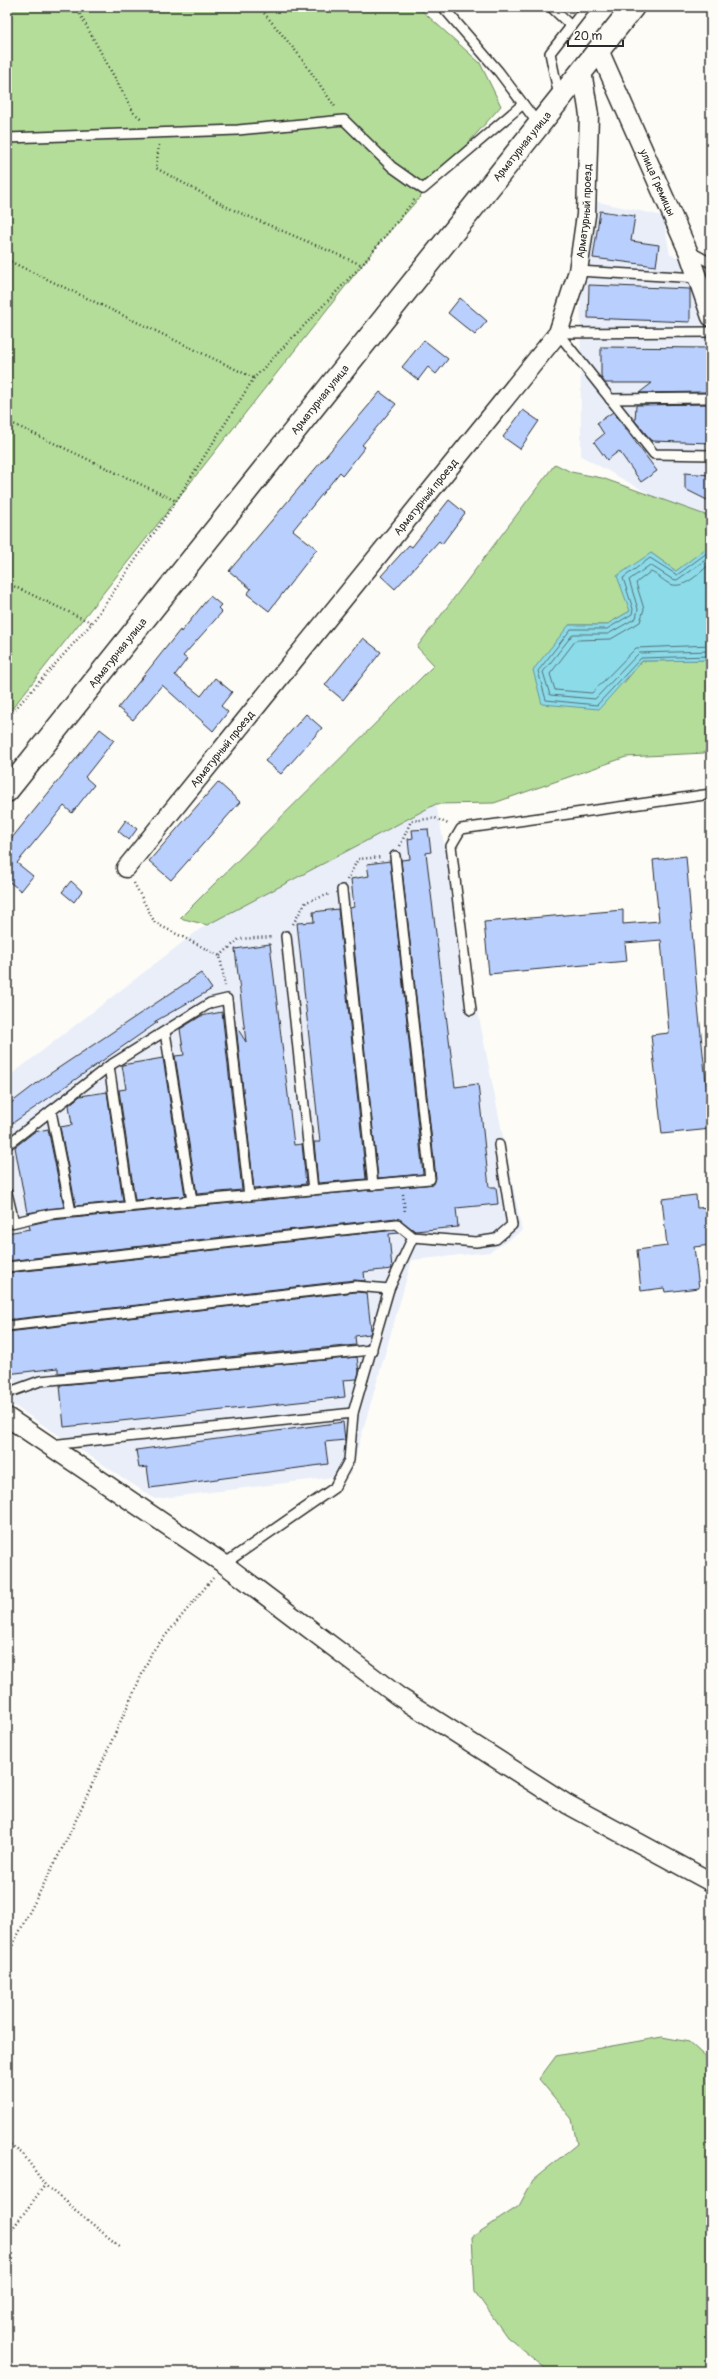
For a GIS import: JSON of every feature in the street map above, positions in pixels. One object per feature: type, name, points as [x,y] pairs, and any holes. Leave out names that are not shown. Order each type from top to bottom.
[{"type":"street","name":"Арматурная улица","points":[[7,791],[633,7]]},
{"type":"street","name":"улица Гремицы","points":[[599,50],[688,250],[711,317]]},
{"type":"street","name":"Арматурный проезд","points":[[126,868],[558,333],[578,272],[586,215],[589,115],[582,71]]},
{"type":"street","points":[[7,1417],[224,1564],[398,1696],[567,1804],[711,1882]]},
{"type":"lane","points":[[443,7],[539,125]]},
{"type":"lane","points":[[552,7],[571,26]]},
{"type":"lane","points":[[559,99],[550,53],[586,7]]},
{"type":"lane","points":[[7,138],[238,130],[344,120],[392,168],[423,189],[523,104]]},
{"type":"lane","points":[[688,250],[711,263]]},
{"type":"lane","points":[[578,272],[698,278]]},
{"type":"lane","points":[[558,333],[711,332]]},
{"type":"lane","points":[[558,333],[654,454],[711,455]]},
{"type":"lane","points":[[610,399],[711,398]]},
{"type":"lane","points":[[471,1010],[451,846],[461,829],[711,794]]},
{"type":"lane","points":[[7,1193],[10,1223],[50,1214],[430,1179],[395,856]]},
{"type":"lane","points":[[342,890],[373,1185]]},
{"type":"lane","points":[[286,936],[313,1190]]},
{"type":"lane","points":[[7,1145],[109,1066],[210,1003],[227,999],[249,1196]]},
{"type":"lane","points":[[165,1032],[192,1201]]},
{"type":"lane","points":[[109,1066],[130,1207]]},
{"type":"lane","points":[[51,1111],[71,1212]]},
{"type":"lane","points":[[7,1267],[397,1224],[410,1234],[476,1242],[496,1239],[512,1225],[499,1146]]},
{"type":"lane","points":[[224,1564],[334,1488],[349,1460],[353,1413],[389,1289],[410,1234]]},
{"type":"lane","points":[[7,1326],[356,1286],[389,1289]]},
{"type":"lane","points":[[7,1393],[40,1381],[372,1350]]},
{"type":"lane","points":[[49,1445],[353,1413]]},
{"type":"path","points":[[76,7],[134,113],[161,133],[156,168],[229,208],[362,265]]},
{"type":"path","points":[[260,7],[299,54],[344,120]]},
{"type":"path","points":[[7,718],[92,623],[176,501],[254,378],[362,265],[423,189]]},
{"type":"path","points":[[7,260],[254,378]]},
{"type":"path","points":[[7,421],[176,501]]},
{"type":"path","points":[[7,583],[92,623]]},
{"type":"path","points":[[126,868],[155,923],[220,956],[227,999]]},
{"type":"path","points":[[401,1182],[410,1234]]},
{"type":"path","points":[[7,1956],[70,1833],[152,1652],[224,1564]]},
{"type":"path","points":[[7,2143],[23,2154],[44,2185],[119,2246]]},
{"type":"path","points":[[7,2236],[44,2185]]},
{"type":"shaded area","points":[[580,198],[663,216],[670,255],[711,265],[711,528],[581,456]]},
{"type":"shaded area","points":[[436,804],[522,1231],[490,1252],[412,1260],[350,1475],[155,1499],[7,1401],[7,1078],[200,929]]},
{"type":"green space","points":[[7,7],[418,7],[480,63],[501,106],[381,241],[7,715]]},
{"type":"green space","points":[[555,464],[571,472],[602,478],[711,517],[711,547],[676,571],[651,553],[630,611],[606,625],[569,625],[623,684],[642,661],[711,660],[711,742],[704,753],[626,757],[494,803],[436,804],[207,925],[180,918],[434,665],[417,647]]},
{"type":"green space","points":[[662,2037],[689,2042],[711,2062],[711,2372],[553,2372],[546,2369],[507,2337],[475,2292],[472,2237],[519,2206],[533,2180],[577,2144],[572,2119],[539,2079],[556,2056]]},
{"type":"water","points":[[709,546],[711,547],[711,660],[642,661],[599,709],[542,704],[533,670],[569,625],[606,625],[630,611],[617,576],[651,553],[676,571]]},
{"type":"building","points":[[600,211],[635,216],[631,241],[659,245],[656,266],[593,258]]},
{"type":"building","points":[[589,285],[690,289],[690,322],[588,318]]},
{"type":"building","points":[[460,298],[487,321],[475,335],[448,313]]},
{"type":"building","points":[[424,340],[448,359],[436,374],[428,367],[418,380],[402,367]]},
{"type":"building","points":[[601,347],[708,348],[707,392],[639,393],[652,383],[605,383],[601,377]]},
{"type":"building","points":[[380,392],[396,404],[362,445],[365,447],[343,475],[340,472],[293,530],[317,549],[269,611],[247,594],[251,589],[229,571]]},
{"type":"building","points":[[707,404],[707,409],[711,409],[711,443],[652,441],[635,421],[636,405]]},
{"type":"building","points":[[523,410],[539,421],[520,449],[503,437]]},
{"type":"building","points":[[613,412],[657,471],[641,482],[619,451],[607,460],[594,442],[604,434],[597,423]]},
{"type":"building","points":[[685,473],[711,475],[711,502],[685,489]]},
{"type":"building","points":[[449,500],[465,513],[442,544],[439,541],[395,589],[381,576],[409,545],[412,547]]},
{"type":"building","points":[[210,596],[221,605],[218,608],[222,612],[183,656],[187,659],[175,675],[201,696],[215,678],[232,692],[221,706],[228,712],[213,731],[162,685],[133,720],[118,708],[180,630],[181,632]]},
{"type":"building","points":[[363,638],[381,652],[343,700],[325,685]]},
{"type":"building","points":[[306,714],[322,728],[281,774],[265,761]]},
{"type":"building","points":[[100,729],[114,740],[85,777],[94,785],[72,813],[64,806],[17,863],[33,876],[21,891],[7,880],[7,844]]},
{"type":"building","points":[[218,782],[240,802],[171,880],[149,861]]},
{"type":"building","points":[[126,820],[137,829],[129,840],[118,831]]},
{"type":"building","points":[[428,829],[431,852],[426,853],[455,1087],[478,1084],[489,1187],[496,1187],[498,1204],[456,1208],[458,1227],[415,1231],[396,1218],[7,1261],[7,1233],[30,1229],[29,1225],[51,1220],[434,1184],[436,1178],[401,860],[410,859],[408,839],[413,838],[412,830]]},
{"type":"building","points":[[686,856],[698,1006],[711,1129],[662,1134],[651,1035],[669,1033],[661,940],[625,943],[627,961],[489,974],[484,922],[623,910],[623,924],[659,921],[653,860]]},
{"type":"building","points":[[390,861],[423,1174],[378,1178],[350,908],[354,907],[351,879],[369,876],[367,864]]},
{"type":"building","points":[[71,881],[82,891],[74,902],[62,892]]},
{"type":"building","points":[[338,909],[366,1179],[318,1183],[314,1142],[320,1142],[297,923],[314,922],[313,912]]},
{"type":"building","points":[[270,944],[294,1145],[302,1144],[306,1184],[254,1189],[236,1026],[246,1042],[235,949]]},
{"type":"building","points":[[201,973],[212,989],[154,1022],[158,1022],[7,1127],[7,1106],[45,1077]]},
{"type":"building","points":[[222,1012],[242,1190],[197,1194],[175,1056],[184,1055],[180,1029],[201,1016]]},
{"type":"building","points":[[163,1058],[185,1196],[135,1200],[119,1090],[126,1089],[122,1065]]},
{"type":"building","points":[[107,1092],[123,1201],[76,1206],[60,1127],[72,1125],[69,1105],[80,1096]]},
{"type":"building","points":[[48,1129],[64,1207],[27,1213],[15,1147],[34,1132]]},
{"type":"building","points":[[696,1195],[697,1208],[711,1207],[711,1245],[694,1247],[699,1288],[665,1292],[664,1288],[641,1291],[637,1250],[667,1246],[662,1199]]},
{"type":"building","points":[[395,1230],[399,1233],[389,1234],[392,1269],[364,1272],[365,1281],[355,1280],[7,1320],[7,1273]]},
{"type":"building","points":[[356,1292],[367,1293],[371,1330],[370,1334],[355,1336],[356,1345],[58,1373],[58,1368],[7,1374],[7,1332]]},
{"type":"building","points":[[357,1357],[359,1372],[357,1379],[343,1380],[345,1397],[64,1427],[60,1385]]},
{"type":"building","points":[[343,1422],[345,1440],[325,1442],[328,1464],[150,1488],[147,1467],[139,1468],[136,1450]]}]
